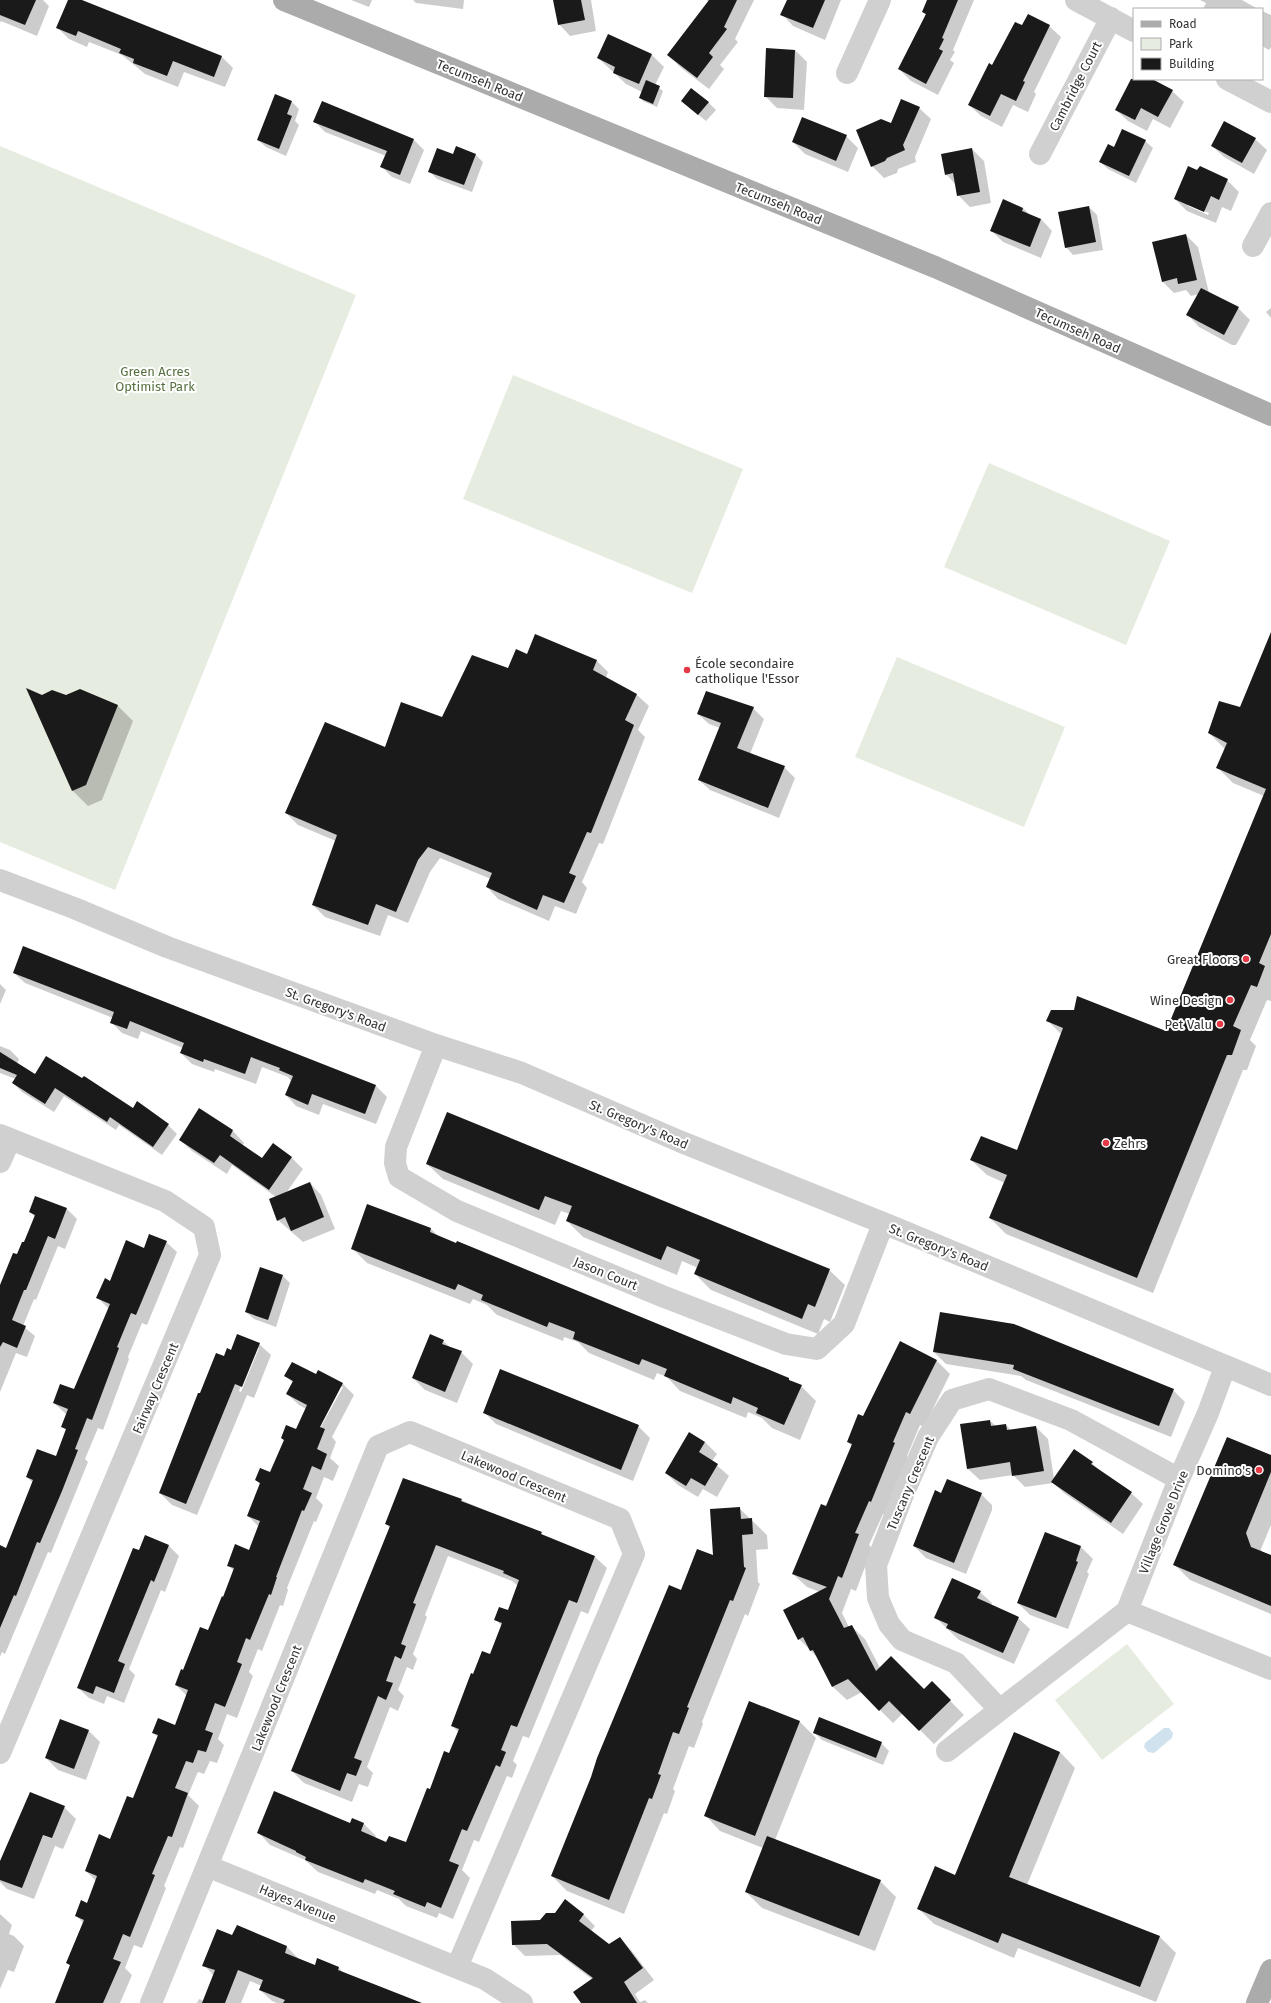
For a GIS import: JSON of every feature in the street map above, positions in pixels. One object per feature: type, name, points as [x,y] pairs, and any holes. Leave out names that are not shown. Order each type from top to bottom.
[{"type":"main road","name":"Tecumseh Road","points":[[284,0],[935,267],[1271,415]]},
{"type":"main road","points":[[1257,2003],[1271,1970]]},
{"type":"street","points":[[847,73],[880,0]]},
{"type":"street","points":[[1076,0],[1133,29]]},
{"type":"street","name":"Cambridge Court","points":[[1040,154],[1111,18]]},
{"type":"street","points":[[1229,80],[1271,102]]},
{"type":"street","points":[[1253,246],[1271,213]]},
{"type":"street","name":"St. Gregory's Road","points":[[0,880],[74,908],[167,947],[436,1045],[522,1073],[679,1141],[1271,1385]]},
{"type":"street","name":"Jason Court","points":[[436,1045],[396,1147],[395,1163],[399,1177],[457,1211],[662,1296],[786,1344],[817,1349],[844,1324],[883,1224]]},
{"type":"street","points":[[0,1162],[5,1137]]},
{"type":"street","name":"Fairway Crescent","points":[[0,1753],[210,1255],[204,1228],[165,1201],[5,1137]]},
{"type":"street","name":"Village Grove Drive","points":[[1127,1611],[1179,1479],[1208,1413],[1225,1367]]},
{"type":"street","name":"Tuscany Crescent","points":[[1000,1710],[956,1663],[902,1640],[889,1624],[878,1598],[876,1565],[902,1497],[928,1437],[952,1400],[989,1389],[1072,1420],[1179,1479]]},
{"type":"street","name":"Lakewood Crescent","points":[[208,1866],[378,1446],[410,1432],[620,1519],[634,1554],[457,1967]]},
{"type":"street","points":[[947,1750],[1127,1611],[1271,1669]]},
{"type":"street","points":[[151,2003],[208,1866]]},
{"type":"street","name":"Hayes Avenue","points":[[208,1866],[485,1979],[522,2003]]},
{"type":"green space","name":"Green Acres Optimist Park","points":[[0,146],[356,295],[115,890],[0,842]]},
{"type":"green space","points":[[513,375],[743,469],[692,593],[463,499]]},
{"type":"green space","points":[[989,463],[1170,541],[1126,645],[944,567]]},
{"type":"green space","points":[[897,657],[1065,727],[1024,827],[855,757]]},
{"type":"green space","points":[[1127,1644],[1174,1704],[1102,1760],[1055,1700]]},
{"type":"water","points":[[1164,1728],[1169,1728],[1173,1733],[1172,1738],[1154,1753],[1148,1752],[1144,1747],[1145,1743]]},
{"type":"building","points":[[0,0],[36,0],[25,25],[0,15]]},
{"type":"building","points":[[68,0],[82,0],[222,56],[214,77],[173,61],[167,76],[133,63],[134,59],[119,53],[121,49],[78,31],[76,36],[56,28]]},
{"type":"building","points":[[553,0],[581,0],[585,20],[558,25]]},
{"type":"building","points":[[709,0],[737,0],[724,27],[727,29],[709,53],[713,57],[697,78],[667,55]]},
{"type":"building","points":[[787,0],[825,0],[813,28],[780,15]]},
{"type":"building","points":[[927,0],[958,0],[942,38],[944,39],[939,49],[943,51],[926,84],[898,69],[926,14],[922,12]]},
{"type":"building","points":[[1028,14],[1050,25],[1023,81],[1025,82],[1016,101],[1001,94],[990,116],[968,105],[989,63],[992,65],[1015,22],[1022,25]]},
{"type":"building","points":[[608,34],[652,54],[639,84],[613,73],[615,67],[597,58]]},
{"type":"building","points":[[766,48],[795,50],[793,98],[764,97]]},
{"type":"building","points":[[1131,79],[1154,80],[1173,90],[1158,117],[1141,108],[1135,120],[1115,110]]},
{"type":"building","points":[[646,80],[660,86],[653,104],[639,98]]},
{"type":"building","points":[[691,88],[709,102],[698,115],[681,101]]},
{"type":"building","points":[[275,94],[292,101],[287,114],[292,116],[279,149],[257,140]]},
{"type":"building","points":[[901,99],[920,107],[903,145],[905,150],[871,167],[856,130],[881,119],[891,123]]},
{"type":"building","points":[[322,101],[414,139],[400,175],[380,167],[387,151],[313,122]]},
{"type":"building","points":[[802,117],[847,135],[836,161],[792,142]]},
{"type":"building","points":[[1224,121],[1256,138],[1242,163],[1211,146]]},
{"type":"building","points":[[1122,129],[1146,140],[1129,176],[1099,162],[1108,144],[1114,147]]},
{"type":"building","points":[[456,146],[476,154],[464,185],[428,172],[437,148],[453,154]]},
{"type":"building","points":[[972,148],[980,192],[957,196],[953,173],[945,175],[941,154]]},
{"type":"building","points":[[1188,166],[1197,170],[1200,166],[1228,179],[1219,200],[1211,196],[1204,212],[1174,199]]},
{"type":"building","points":[[1003,199],[1023,208],[1022,211],[1041,219],[1030,247],[990,231]]},
{"type":"building","points":[[1089,206],[1096,242],[1065,248],[1058,212]]},
{"type":"building","points":[[1186,234],[1197,280],[1178,284],[1177,278],[1162,282],[1152,242]]},
{"type":"building","points":[[1201,288],[1239,307],[1224,335],[1186,315]]},
{"type":"building","name":"Zehrs","points":[[1271,632],[1271,934],[1259,963],[1265,966],[1257,987],[1251,985],[1233,1026],[1241,1030],[1232,1055],[1227,1055],[1137,1278],[989,1218],[1007,1175],[970,1160],[981,1136],[1017,1150],[1063,1028],[1046,1021],[1051,1010],[1074,1010],[1077,996],[1166,1031],[1266,789],[1216,768],[1227,743],[1208,733],[1219,701],[1240,707]]},
{"type":"building","points":[[535,634],[597,660],[593,670],[637,694],[625,720],[634,725],[591,833],[587,832],[569,873],[576,876],[564,903],[543,895],[537,910],[486,887],[492,873],[428,847],[418,860],[396,912],[376,904],[368,925],[312,905],[337,835],[285,813],[325,722],[385,747],[401,702],[442,717],[472,655],[508,668],[516,649],[527,654]]},
{"type":"building","points":[[26,688],[42,695],[52,690],[66,695],[80,689],[118,705],[86,785],[72,791]]},
{"type":"building","points":[[706,691],[754,707],[737,748],[785,766],[768,808],[698,780],[721,723],[697,714]]},
{"type":"building","points":[[23,946],[376,1085],[365,1114],[312,1094],[308,1105],[285,1095],[293,1076],[279,1070],[280,1068],[251,1057],[245,1074],[204,1059],[203,1062],[180,1053],[184,1043],[130,1021],[127,1029],[110,1023],[114,1012],[13,973]]},
{"type":"building","points":[[0,1052],[35,1074],[46,1056],[82,1078],[84,1076],[133,1108],[137,1101],[169,1124],[153,1147],[110,1117],[107,1122],[55,1088],[45,1104],[12,1083],[17,1075],[0,1068]]},
{"type":"building","points":[[199,1108],[233,1130],[230,1136],[262,1158],[273,1143],[292,1157],[269,1190],[220,1155],[214,1163],[179,1140]]},
{"type":"building","points":[[447,1112],[830,1269],[815,1307],[808,1304],[802,1319],[694,1274],[700,1260],[667,1246],[661,1260],[566,1221],[572,1206],[545,1196],[539,1210],[426,1164]]},
{"type":"building","points":[[310,1182],[324,1217],[291,1231],[285,1217],[277,1221],[269,1199]]},
{"type":"building","points":[[35,1196],[67,1208],[55,1239],[48,1236],[12,1320],[26,1326],[17,1348],[3,1342],[0,1347],[0,1285],[13,1253],[17,1254],[22,1242],[24,1242],[35,1215],[29,1212]]},
{"type":"building","points":[[367,1204],[431,1228],[430,1232],[456,1243],[457,1241],[789,1378],[789,1380],[802,1385],[784,1425],[756,1413],[758,1408],[733,1397],[731,1404],[664,1376],[667,1369],[642,1359],[639,1365],[573,1339],[575,1332],[549,1322],[547,1327],[481,1300],[483,1295],[458,1284],[455,1290],[351,1249]]},
{"type":"building","points":[[149,1234],[167,1241],[136,1315],[131,1313],[117,1347],[119,1348],[92,1420],[87,1418],[75,1449],[78,1450],[62,1491],[40,1543],[37,1542],[16,1596],[14,1595],[0,1628],[0,1545],[6,1548],[33,1480],[26,1477],[37,1449],[56,1456],[66,1429],[61,1427],[68,1409],[53,1403],[60,1384],[74,1389],[110,1304],[96,1298],[105,1278],[110,1281],[126,1240],[144,1248]]},
{"type":"building","points":[[260,1267],[283,1275],[268,1320],[245,1312]]},
{"type":"building","points":[[940,1312],[1014,1324],[1174,1389],[1159,1426],[1013,1369],[1014,1365],[933,1352]]},
{"type":"building","points":[[237,1334],[260,1343],[242,1387],[235,1384],[186,1504],[159,1493],[198,1393],[200,1393],[216,1353],[224,1356],[227,1348],[231,1350]]},
{"type":"building","points":[[430,1334],[444,1340],[442,1344],[462,1351],[445,1392],[412,1378]]},
{"type":"building","points":[[900,1341],[937,1360],[910,1414],[906,1412],[893,1442],[895,1443],[871,1502],[869,1501],[855,1533],[859,1534],[842,1578],[838,1576],[829,1599],[844,1628],[852,1625],[876,1671],[891,1656],[924,1689],[932,1681],[951,1700],[919,1731],[889,1701],[879,1711],[848,1679],[832,1687],[813,1650],[810,1651],[803,1637],[798,1640],[783,1610],[827,1587],[792,1574],[821,1504],[826,1506],[852,1444],[847,1442],[858,1414],[863,1416]]},
{"type":"building","points":[[292,1362],[316,1374],[318,1370],[343,1383],[320,1427],[325,1429],[317,1449],[327,1454],[321,1470],[312,1466],[303,1489],[312,1493],[304,1511],[302,1510],[276,1577],[271,1595],[269,1594],[250,1640],[246,1638],[237,1662],[242,1664],[225,1707],[215,1703],[205,1730],[213,1733],[206,1752],[198,1750],[193,1763],[186,1761],[175,1788],[188,1793],[172,1837],[168,1836],[152,1874],[155,1875],[130,1937],[123,1934],[113,1959],[121,1962],[103,2003],[55,2003],[70,1965],[66,1963],[84,1920],[75,1916],[81,1900],[87,1903],[97,1876],[85,1871],[99,1834],[110,1839],[127,1796],[133,1798],[158,1735],[152,1733],[158,1718],[175,1725],[188,1690],[175,1685],[181,1669],[183,1670],[200,1627],[208,1630],[222,1596],[223,1597],[234,1568],[227,1566],[235,1544],[249,1550],[260,1521],[247,1516],[260,1483],[255,1480],[260,1468],[270,1472],[284,1440],[281,1438],[286,1425],[296,1429],[307,1405],[286,1394],[293,1381],[284,1376]]},
{"type":"building","points":[[500,1369],[639,1425],[621,1470],[483,1413]]},
{"type":"building","points":[[990,1420],[991,1426],[1006,1424],[1007,1430],[1036,1426],[1044,1471],[1012,1476],[1010,1462],[967,1469],[960,1424]]},
{"type":"building","points":[[689,1432],[705,1442],[699,1452],[718,1464],[705,1486],[691,1478],[686,1486],[665,1473]]},
{"type":"building","points":[[1227,1437],[1271,1455],[1271,1472],[1246,1533],[1251,1547],[1271,1555],[1271,1606],[1173,1565]]},
{"type":"building","points":[[1074,1449],[1093,1462],[1091,1464],[1132,1492],[1111,1523],[1051,1482]]},
{"type":"building","points":[[403,1478],[462,1499],[461,1501],[542,1532],[541,1534],[595,1556],[577,1603],[569,1600],[517,1727],[511,1725],[501,1750],[506,1752],[500,1767],[496,1765],[467,1831],[462,1829],[449,1861],[459,1865],[441,1908],[427,1902],[425,1907],[393,1894],[395,1891],[365,1879],[363,1883],[305,1860],[306,1857],[296,1851],[257,1833],[274,1791],[350,1823],[352,1818],[364,1823],[361,1831],[386,1842],[389,1836],[406,1842],[427,1788],[430,1789],[444,1751],[449,1753],[459,1729],[451,1726],[471,1673],[473,1674],[482,1651],[490,1654],[502,1623],[494,1620],[499,1607],[508,1610],[519,1580],[503,1573],[504,1571],[436,1545],[413,1603],[416,1604],[401,1644],[406,1646],[401,1659],[395,1656],[386,1681],[393,1683],[386,1700],[378,1696],[354,1758],[362,1761],[356,1776],[347,1773],[340,1791],[291,1771],[390,1526],[385,1524]]},
{"type":"building","points":[[947,1479],[982,1493],[954,1563],[913,1546],[935,1490],[941,1493]]},
{"type":"building","points":[[740,1507],[741,1519],[752,1518],[753,1534],[742,1535],[744,1567],[746,1568],[733,1601],[730,1600],[687,1707],[689,1708],[679,1734],[673,1732],[658,1774],[661,1775],[652,1799],[649,1798],[609,1900],[551,1876],[591,1777],[597,1758],[669,1585],[681,1590],[697,1549],[713,1555],[710,1509]]},
{"type":"building","points":[[1045,1532],[1081,1546],[1076,1561],[1078,1562],[1056,1618],[1017,1603]]},
{"type":"building","points":[[145,1535],[169,1545],[154,1582],[151,1580],[118,1661],[125,1664],[114,1693],[96,1686],[93,1694],[77,1688],[133,1548],[139,1550]]},
{"type":"building","points":[[952,1578],[981,1591],[977,1598],[1019,1617],[1003,1653],[946,1628],[948,1624],[934,1618]]},
{"type":"building","points":[[749,1701],[800,1721],[755,1836],[704,1816]]},
{"type":"building","points":[[819,1717],[882,1742],[876,1758],[813,1733]]},
{"type":"building","points":[[60,1719],[89,1730],[74,1769],[45,1758]]},
{"type":"building","points":[[1014,1732],[1060,1752],[1009,1877],[1160,1936],[1140,1987],[1002,1933],[998,1943],[917,1909],[935,1866],[955,1875]]},
{"type":"building","points":[[30,1792],[65,1806],[52,1838],[43,1835],[22,1888],[0,1880],[0,1861]]},
{"type":"building","points":[[767,1836],[881,1880],[859,1936],[745,1892]]},
{"type":"building","points":[[565,1899],[584,1914],[579,1921],[609,1944],[620,1937],[643,1968],[624,1982],[637,2003],[581,2003],[573,1992],[593,1978],[547,1944],[512,1945],[511,1921],[540,1920],[546,1913],[555,1913]]},
{"type":"building","points":[[237,1925],[287,1946],[285,1953],[315,1965],[317,1958],[339,1967],[338,1970],[422,2003],[283,2003],[285,2000],[259,1990],[263,1980],[238,1970],[225,2003],[202,2003],[215,1970],[202,1966],[217,1929],[232,1935]]},
{"type":"place","name":"École secondaire catholique l'Essor","points":[[687,670]]},
{"type":"place","name":"Great Floors","points":[[1246,959]]},
{"type":"place","name":"Wine Design","points":[[1230,1000]]},
{"type":"place","name":"Pet Valu","points":[[1220,1024]]},
{"type":"place","name":"Zehrs","points":[[1106,1143]]},
{"type":"place","name":"Domino's","points":[[1259,1470]]}]
